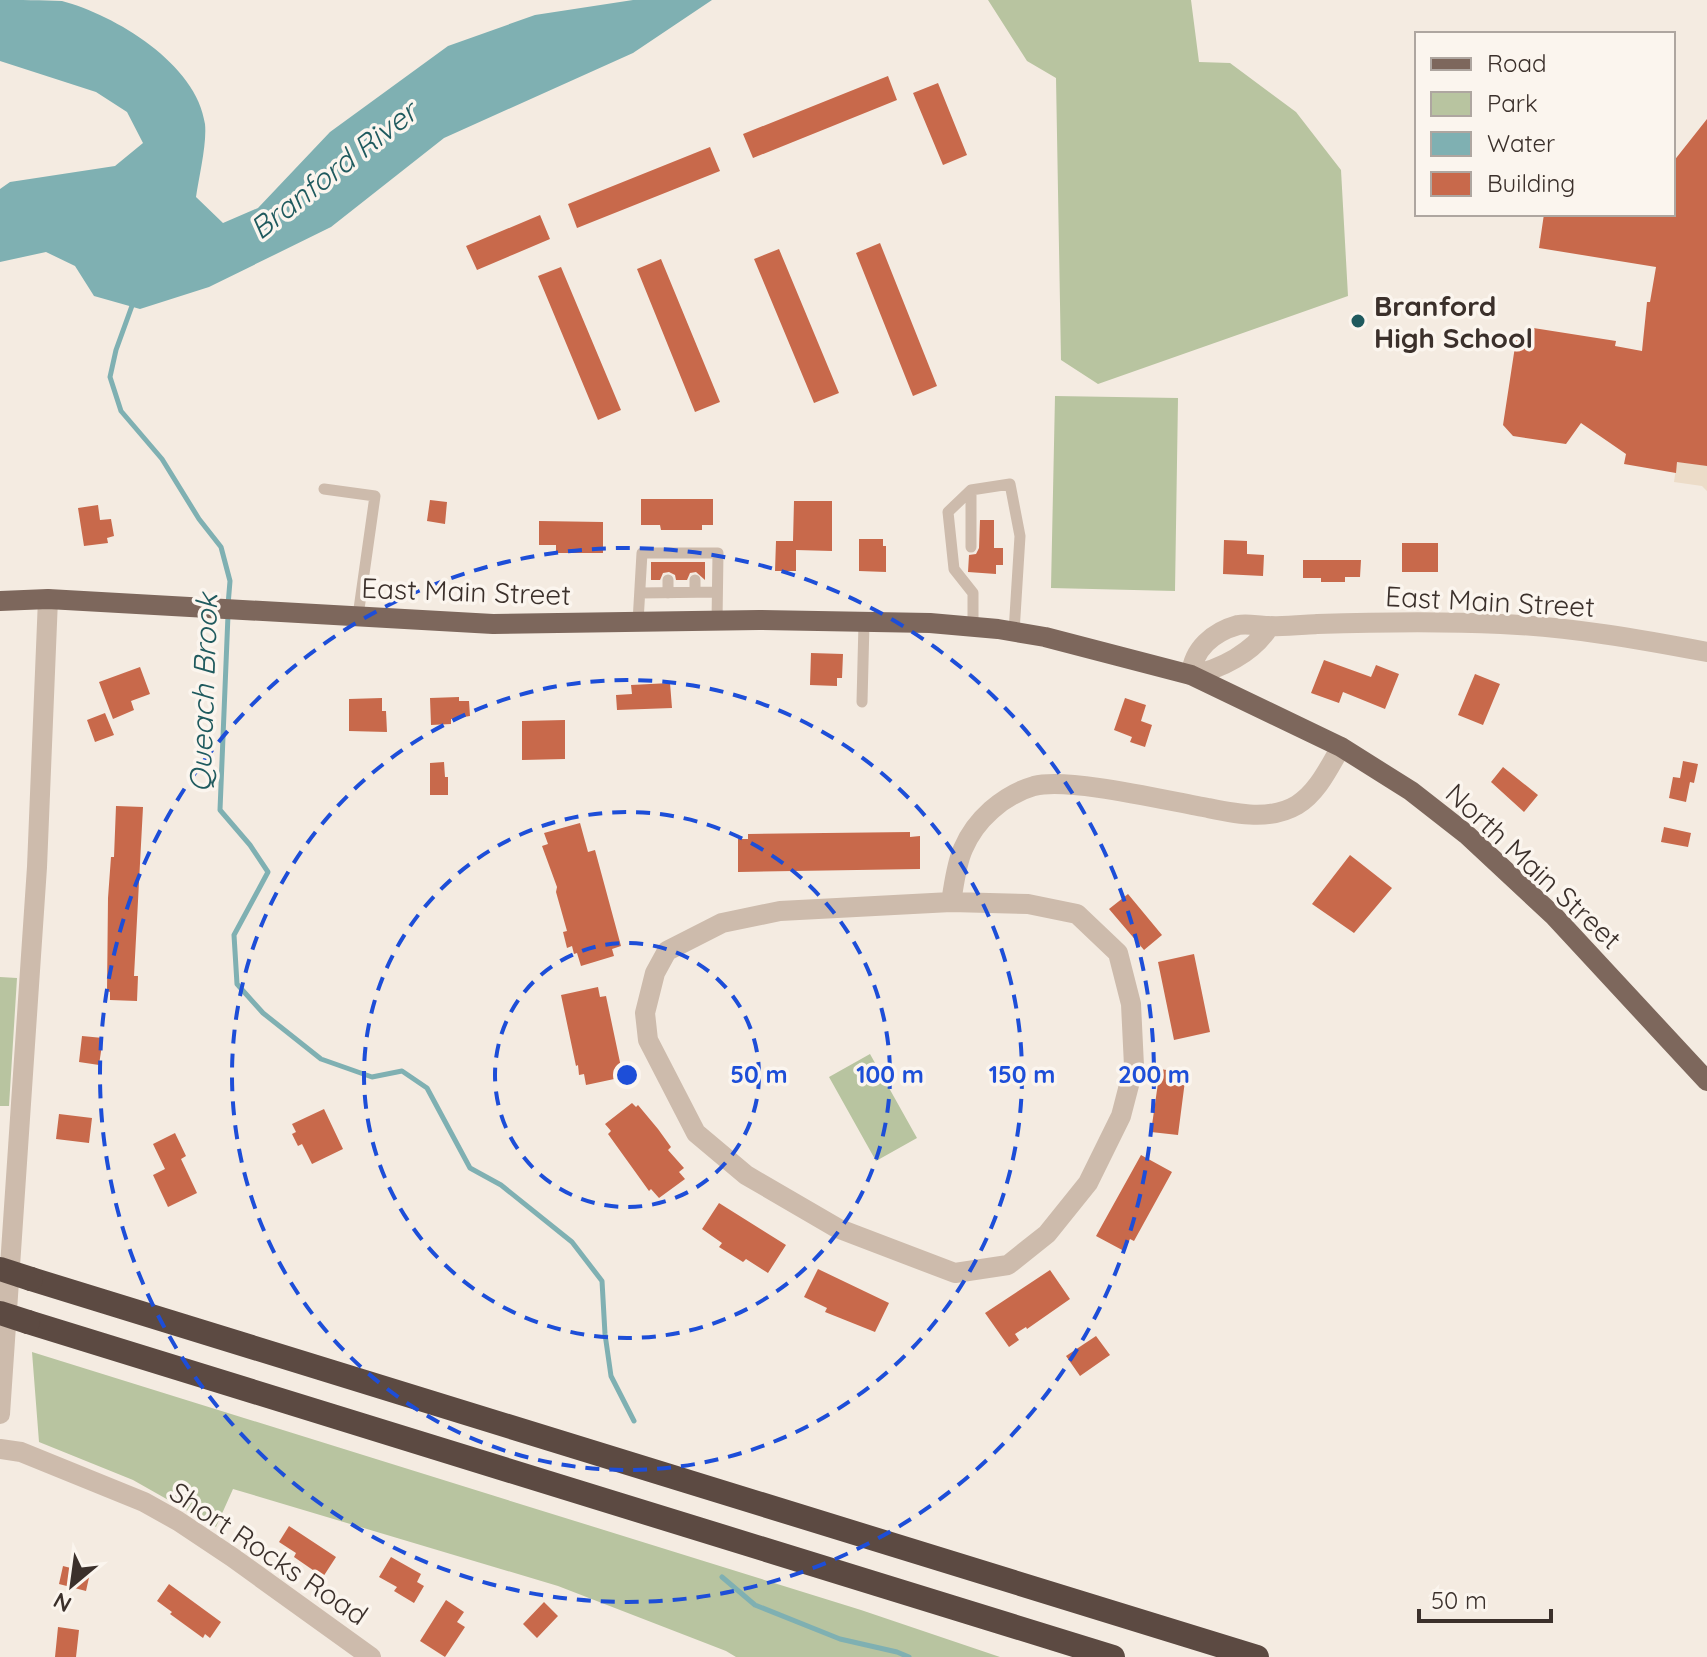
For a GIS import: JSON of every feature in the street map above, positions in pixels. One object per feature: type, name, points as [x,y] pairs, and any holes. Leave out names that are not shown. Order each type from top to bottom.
[{"type":"highway","points":[[0,1269],[1257,1657]]},
{"type":"highway","points":[[0,1313],[1113,1657]]},
{"type":"main road","name":"East Main Street","points":[[0,601],[48,599],[493,624],[717,621],[930,623]]},
{"type":"main road","name":"North Main Street","points":[[930,623],[1045,637],[1191,675],[1341,747],[1411,791],[1486,853],[1554,916],[1707,1081]]},
{"type":"street","points":[[0,1414],[37,867],[48,599]]},
{"type":"street","name":"East Main Street","points":[[1191,675],[1196,654],[1202,645],[1238,625],[1269,627],[1389,622],[1504,624],[1635,639],[1707,652]]},
{"type":"street","points":[[1191,675],[1217,668],[1254,645],[1269,627]]},
{"type":"street","points":[[951,902],[959,863],[971,834],[1002,801],[1033,786],[1070,784],[1230,812],[1281,812],[1307,797],[1319,784],[1341,747]]},
{"type":"street","points":[[951,902],[1028,904],[1077,914],[1118,953],[1131,1004],[1134,1066],[1121,1116],[1088,1183],[1047,1234],[1008,1265],[955,1273],[837,1228],[736,1166],[696,1133],[648,1040],[645,1013],[655,973],[667,951],[722,923],[780,911],[951,902]]},
{"type":"street","name":"Short Rocks Road","points":[[0,1449],[21,1452],[166,1514],[232,1557],[371,1657]]},
{"type":"lane","points":[[973,627],[973,593],[968,577],[954,569],[948,512],[971,490],[1010,484],[1020,536],[1014,632]]},
{"type":"lane","points":[[324,489],[375,496],[358,616]]},
{"type":"lane","points":[[971,490],[971,547]]},
{"type":"lane","points":[[638,622],[642,553],[669,557],[718,553],[717,621]]},
{"type":"lane","points":[[668,580],[668,593]]},
{"type":"lane","points":[[640,593],[668,593],[695,586],[717,592]]},
{"type":"lane","points":[[862,702],[864,623]]},
{"type":"green space","points":[[988,0],[1191,0],[1199,62],[1230,63],[1296,112],[1341,170],[1348,296],[1098,384],[1061,360],[1056,78],[1027,61]]},
{"type":"green space","points":[[1055,396],[1178,398],[1175,591],[1051,588]]},
{"type":"green space","points":[[0,977],[17,978],[9,1106],[0,1106]]},
{"type":"green space","points":[[870,1054],[917,1138],[876,1161],[829,1077]]},
{"type":"green space","points":[[32,1352],[861,1610],[1000,1657],[736,1657],[558,1586],[233,1489],[216,1527],[133,1480],[39,1442]]},
{"type":"shaded area","points":[[1677,461],[1707,466],[1707,491],[1702,486],[1674,482]]},
{"type":"water","name":"Branford River","points":[[0,0],[62,1],[83,8],[128,30],[170,62],[187,81],[199,102],[205,124],[196,197],[223,223],[258,208],[330,132],[448,46],[535,15],[633,0],[712,0],[633,53],[444,138],[331,227],[209,287],[140,309],[94,296],[75,266],[46,252],[0,262],[0,189],[10,182],[115,166],[143,143],[127,112],[96,92],[0,61]]},
{"type":"building","points":[[888,76],[897,100],[753,158],[743,134]]},
{"type":"building","points":[[938,83],[967,155],[943,165],[913,93]]},
{"type":"building","points":[[1707,119],[1707,466],[1677,462],[1676,473],[1624,464],[1626,454],[1581,423],[1566,444],[1513,436],[1503,425],[1516,340],[1524,342],[1527,327],[1616,341],[1615,346],[1642,351],[1647,302],[1650,302],[1656,267],[1539,248],[1544,216],[1675,216],[1675,159]]},
{"type":"building","points":[[710,147],[720,171],[577,228],[568,204]]},
{"type":"building","points":[[540,215],[550,239],[477,270],[466,246]]},
{"type":"building","points":[[880,243],[937,386],[913,396],[856,253]]},
{"type":"building","points":[[779,249],[839,393],[814,403],[754,259]]},
{"type":"building","points":[[661,259],[720,402],[695,412],[637,269]]},
{"type":"building","points":[[561,267],[621,410],[598,420],[538,276]]},
{"type":"building","points":[[641,499],[713,499],[713,525],[702,525],[702,530],[661,530],[660,525],[641,525]]},
{"type":"building","points":[[430,500],[447,502],[445,524],[427,521]]},
{"type":"building","points":[[794,501],[832,501],[832,551],[796,550],[796,571],[775,571],[776,541],[793,541]]},
{"type":"building","points":[[98,505],[100,520],[111,519],[114,536],[107,538],[108,543],[84,546],[78,508]]},
{"type":"building","points":[[980,520],[994,520],[994,548],[1003,548],[1003,565],[996,565],[996,574],[968,572],[969,555],[976,554],[979,548]]},
{"type":"building","points":[[539,521],[603,522],[603,553],[556,553],[556,545],[539,545]]},
{"type":"building","points":[[859,539],[883,539],[886,572],[859,571]]},
{"type":"building","points":[[1224,540],[1247,541],[1247,554],[1264,555],[1263,576],[1223,574]]},
{"type":"building","points":[[1402,543],[1438,543],[1438,572],[1402,572]]},
{"type":"building","points":[[1303,560],[1361,560],[1360,577],[1345,577],[1345,582],[1303,578]]},
{"type":"building","points":[[651,562],[705,562],[705,580],[696,572],[690,573],[687,580],[676,580],[675,575],[669,572],[663,573],[660,580],[651,580]]},
{"type":"building","points":[[811,653],[843,654],[842,678],[837,678],[837,686],[810,685]]},
{"type":"building","points":[[1324,660],[1371,677],[1376,665],[1399,674],[1385,709],[1343,692],[1339,703],[1311,693]]},
{"type":"building","points":[[140,667],[150,694],[131,701],[134,710],[113,719],[99,682]]},
{"type":"building","points":[[1475,674],[1500,684],[1483,725],[1458,715]]},
{"type":"building","points":[[670,683],[672,708],[617,710],[616,695],[632,694],[631,685]]},
{"type":"building","points":[[459,697],[459,701],[469,701],[470,716],[451,719],[451,724],[431,725],[430,698]]},
{"type":"building","points":[[382,698],[387,732],[349,731],[349,699]]},
{"type":"building","points":[[1125,698],[1146,705],[1141,721],[1152,725],[1145,747],[1130,742],[1132,737],[1114,730]]},
{"type":"building","points":[[105,713],[114,735],[95,742],[87,720]]},
{"type":"building","points":[[565,720],[565,759],[522,760],[522,721]]},
{"type":"building","points":[[1683,761],[1698,764],[1686,802],[1669,798],[1673,777],[1680,778]]},
{"type":"building","points":[[444,762],[448,795],[430,795],[430,763]]},
{"type":"building","points":[[1503,767],[1538,795],[1524,812],[1491,782]]},
{"type":"building","points":[[116,806],[143,807],[134,976],[138,976],[137,1001],[110,1000],[110,992],[107,991],[108,898],[111,857],[114,857]]},
{"type":"building","points":[[580,823],[588,852],[595,850],[621,946],[612,949],[614,956],[581,966],[572,946],[567,948],[563,932],[567,931],[557,887],[542,846],[548,844],[544,833]]},
{"type":"building","points":[[1664,827],[1691,833],[1688,847],[1661,842]]},
{"type":"building","points":[[910,832],[910,837],[920,836],[920,869],[738,872],[738,839],[748,839],[748,834]]},
{"type":"building","points":[[1350,855],[1392,888],[1354,933],[1312,904]]},
{"type":"building","points":[[1128,894],[1162,935],[1144,950],[1109,909]]},
{"type":"building","points":[[1194,954],[1210,1032],[1174,1040],[1158,962]]},
{"type":"building","points":[[598,987],[600,997],[606,996],[621,1067],[617,1068],[619,1078],[586,1085],[584,1074],[579,1075],[576,1066],[561,995]]},
{"type":"building","points":[[82,1036],[103,1038],[99,1065],[79,1062]]},
{"type":"building","points":[[1160,1069],[1186,1073],[1178,1135],[1151,1132]]},
{"type":"building","points":[[632,1103],[636,1107],[638,1105],[658,1129],[671,1147],[668,1150],[684,1168],[679,1172],[685,1179],[659,1198],[651,1189],[649,1191],[608,1134],[611,1131],[605,1124]]},
{"type":"building","points":[[324,1109],[343,1149],[312,1164],[302,1144],[298,1146],[292,1134],[296,1132],[292,1124]]},
{"type":"building","points":[[59,1114],[92,1118],[89,1143],[56,1139]]},
{"type":"building","points":[[175,1133],[186,1156],[181,1159],[197,1193],[168,1207],[153,1175],[165,1169],[153,1144]]},
{"type":"building","points":[[1141,1155],[1172,1172],[1134,1241],[1130,1239],[1124,1251],[1096,1236]]},
{"type":"building","points":[[719,1203],[786,1245],[768,1273],[719,1247],[722,1243],[702,1229]]},
{"type":"building","points":[[818,1269],[889,1303],[875,1332],[825,1312],[827,1308],[804,1297]]},
{"type":"building","points":[[1050,1270],[1070,1299],[1015,1334],[1019,1340],[1009,1347],[985,1313]]},
{"type":"building","points":[[1096,1336],[1110,1355],[1080,1376],[1066,1356]]},
{"type":"building","points":[[289,1526],[336,1557],[323,1577],[294,1557],[296,1553],[279,1542]]},
{"type":"building","points":[[391,1557],[421,1574],[417,1582],[424,1586],[414,1603],[394,1591],[397,1587],[379,1577]]},
{"type":"building","points":[[63,1566],[90,1573],[86,1591],[59,1584]]},
{"type":"building","points":[[169,1584],[221,1622],[210,1638],[205,1634],[203,1638],[157,1601]]},
{"type":"building","points":[[446,1600],[464,1612],[457,1622],[465,1627],[445,1657],[420,1641]]},
{"type":"building","points":[[544,1602],[558,1616],[537,1638],[523,1624]]},
{"type":"building","points":[[58,1627],[79,1630],[76,1657],[55,1657]]},
{"type":"waterway","name":"Queach Brook","points":[[133,303],[110,377],[121,411],[162,459],[199,519],[221,547],[230,581],[228,605]]},
{"type":"waterway","name":"Queach Brook","points":[[228,615],[220,810],[268,872],[234,935],[237,984],[263,1013],[321,1059],[372,1077],[402,1071],[427,1088],[470,1168],[501,1185],[572,1242],[602,1281],[611,1376],[634,1421]]},
{"type":"waterway","name":"Queach Brook","points":[[722,1577],[755,1605],[840,1639],[909,1657]]},
{"type":"place","name":"Branford High School","points":[[1358,321]]}]
